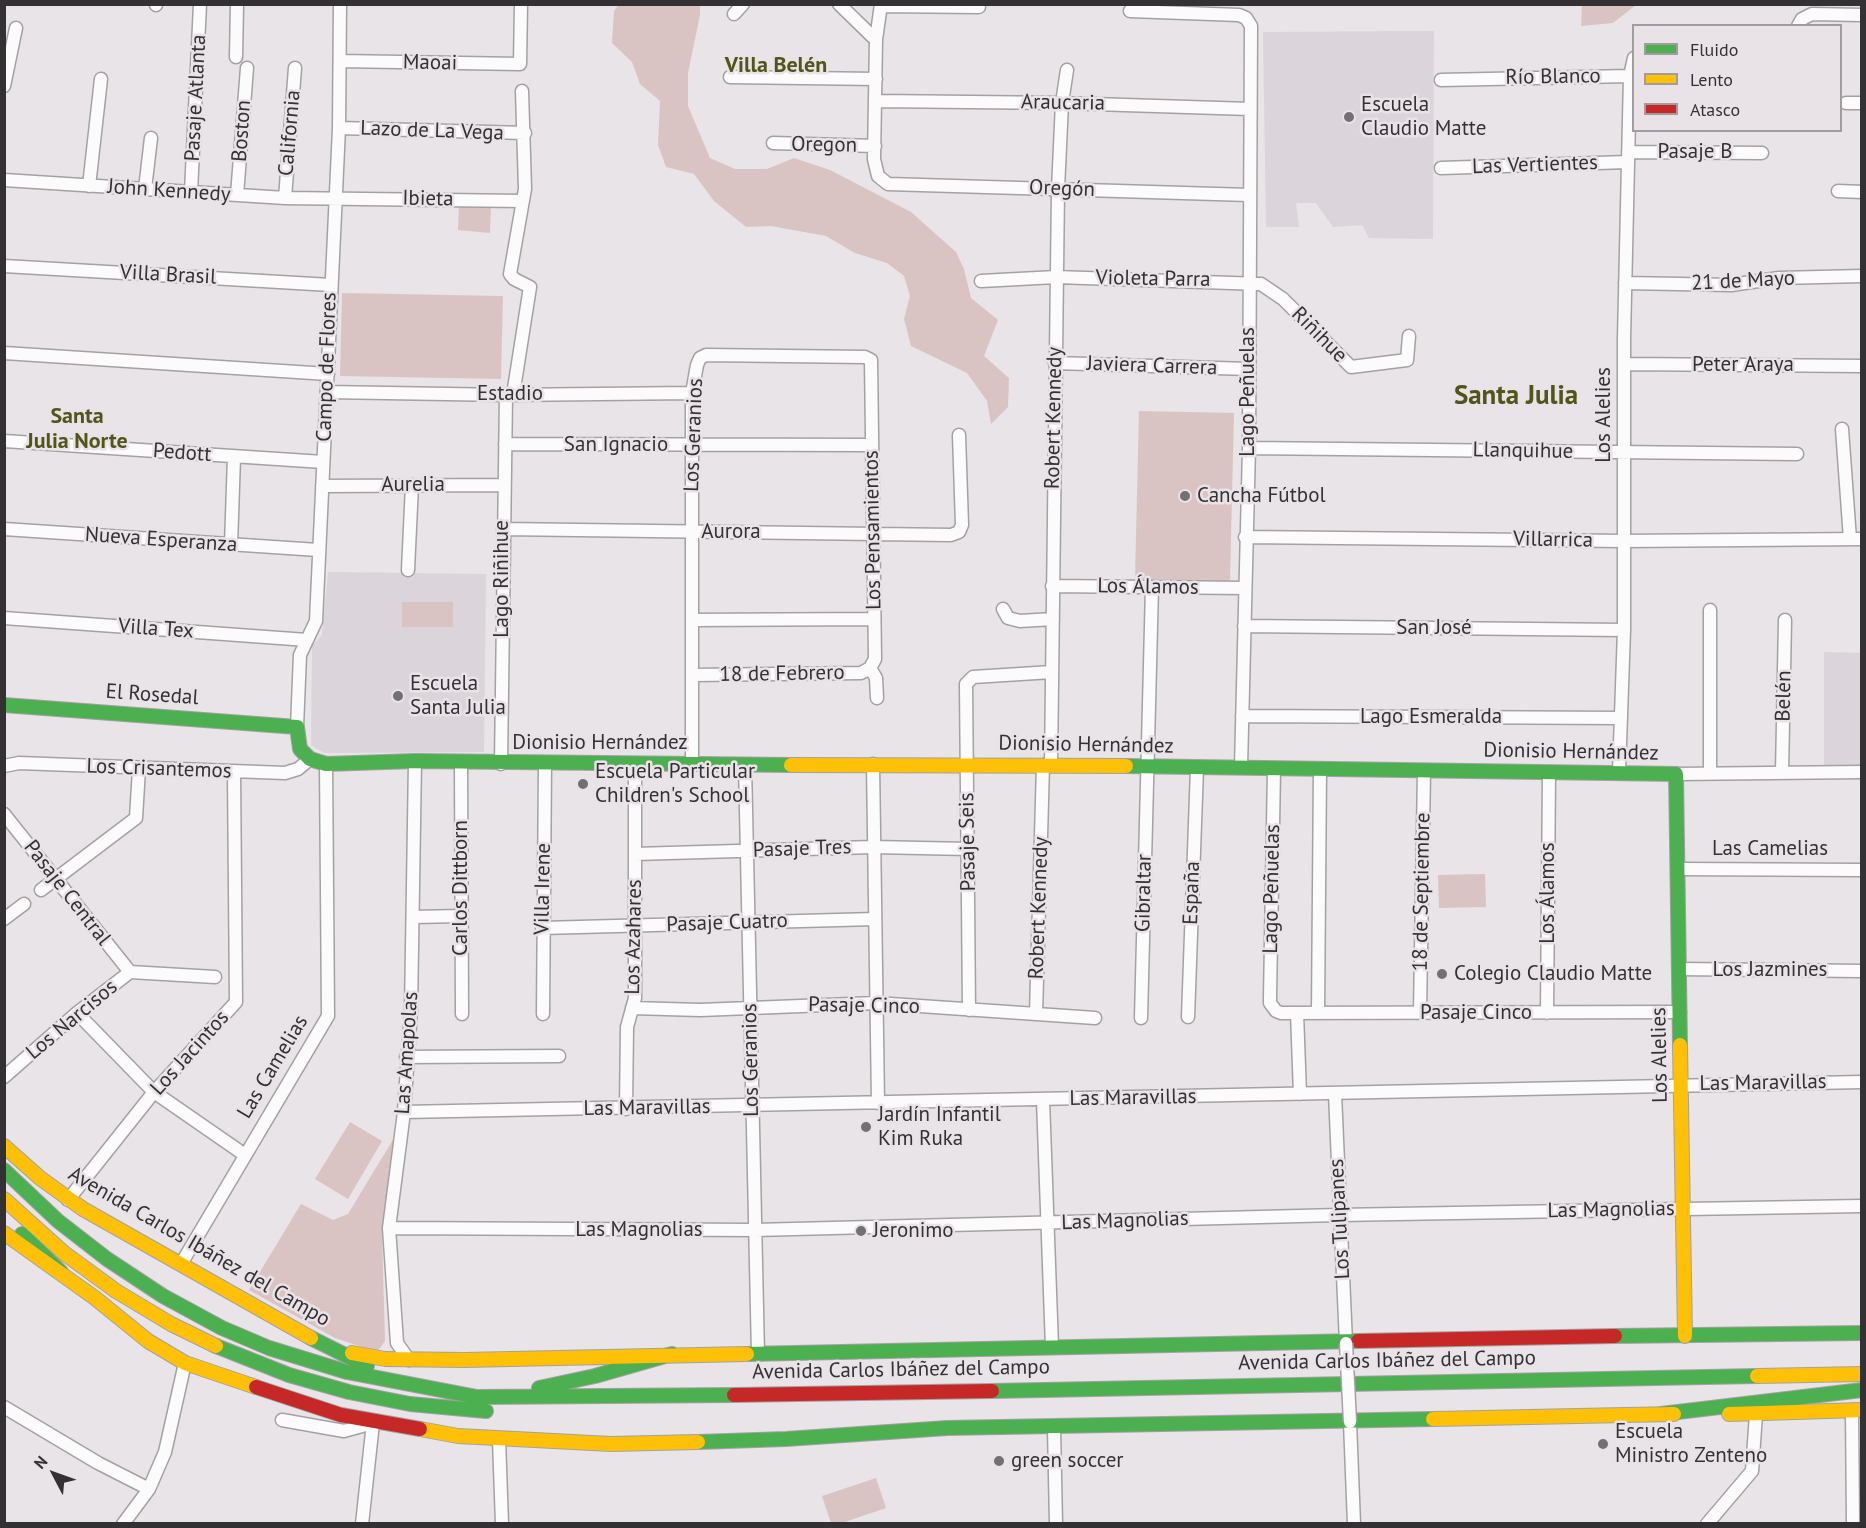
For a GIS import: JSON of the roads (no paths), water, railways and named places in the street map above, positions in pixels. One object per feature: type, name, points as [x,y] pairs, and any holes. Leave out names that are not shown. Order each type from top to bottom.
[{"type":"main road","name":"El Rosedal","points":[[4,705],[297,727]]},
{"type":"main road","points":[[297,727],[300,749],[310,759]]},
{"type":"main road","name":"Dionisio Hernández","points":[[310,759],[326,764],[415,761],[635,765],[967,764],[1676,774]]},
{"type":"main road","name":"Los Alelies","points":[[1676,774],[1685,1335]]},
{"type":"main road","name":"Avenida Carlos Ibáñez del Campo","points":[[4,1146],[68,1200],[311,1338],[354,1354],[385,1359],[672,1354],[758,1355],[1052,1347],[1862,1333]]},
{"type":"main road","name":"Avenida Carlos Ibáñez del Campo","points":[[4,1170],[42,1208],[90,1247],[144,1284],[202,1318],[254,1342],[307,1361],[368,1377],[496,1397],[651,1397],[1862,1374]]},
{"type":"main road","points":[[4,1199],[64,1253],[116,1291],[171,1324],[259,1364],[319,1384],[410,1404],[472,1410],[558,1411]]},
{"type":"main road","points":[[4,1216],[61,1272]]},
{"type":"main road","points":[[4,1233],[61,1272],[148,1341],[185,1363],[321,1409],[373,1423],[499,1439],[611,1444],[786,1439],[947,1428],[1054,1428],[1857,1410]]},
{"type":"main road","points":[[311,1338],[365,1365],[440,1390]]},
{"type":"main road","points":[[496,1397],[595,1376],[672,1354]]},
{"type":"main road","points":[[1661,1414],[1862,1388]]},
{"type":"main road","name":"Avenida Carlos Ibáñez del Campo","points":[[581,1411],[1862,1388]]},
{"type":"street","name":"Pasaje Atlanta","points":[[191,192],[200,4]]},
{"type":"street","points":[[236,57],[237,4]]},
{"type":"street","name":"Campo de Flores","points":[[297,727],[297,674],[300,655],[316,621],[339,128],[340,4]]},
{"type":"street","name":"Maoai","points":[[340,61],[520,64],[521,4]]},
{"type":"street","points":[[839,4],[876,40]]},
{"type":"street","points":[[875,146],[876,40],[881,5],[979,7]]},
{"type":"street","name":"Lago Peñuelas","points":[[1130,11],[1239,15],[1246,18],[1251,26],[1249,448],[1241,767]]},
{"type":"street","points":[[1799,24],[1802,18],[1812,14],[1862,15]]},
{"type":"street","points":[[4,86],[16,28]]},
{"type":"street","name":"Los Alelies","points":[[1619,772],[1624,630],[1625,283],[1632,66]]},
{"type":"street","name":"Boston","points":[[237,195],[247,68]]},
{"type":"street","name":"California","points":[[285,198],[295,68]]},
{"type":"street","name":"Robert Kennedy","points":[[1036,1014],[1052,672],[1058,189],[1062,103],[1067,70]]},
{"type":"street","name":"Río Blanco","points":[[1441,80],[1630,75]]},
{"type":"street","points":[[730,77],[876,79]]},
{"type":"street","points":[[89,186],[101,79]]},
{"type":"street","name":"Lago Riñihue","points":[[501,764],[505,444],[510,395],[530,287],[514,279],[510,274],[522,201],[525,134],[522,91]]},
{"type":"street","name":"Araucaria","points":[[877,101],[1062,103],[1250,109]]},
{"type":"street","points":[[1846,103],[1862,103]]},
{"type":"street","name":"Lazo de La Vega","points":[[339,128],[525,134]]},
{"type":"street","points":[[145,189],[151,138]]},
{"type":"street","name":"Oregon","points":[[773,143],[875,146]]},
{"type":"street","name":"Oregón","points":[[875,146],[874,159],[878,176],[888,184],[1249,195]]},
{"type":"street","name":"Pasaje B","points":[[1628,157],[1762,153]]},
{"type":"street","name":"Las Vertientes","points":[[1441,168],[1628,157]]},
{"type":"street","name":"John Kennedy","points":[[4,180],[334,200]]},
{"type":"street","points":[[1838,191],[1862,192]]},
{"type":"street","name":"Ibieta","points":[[334,200],[349,197],[522,201]]},
{"type":"street","name":"Villa Brasil","points":[[4,266],[331,285]]},
{"type":"street","name":"21 de Mayo","points":[[1625,283],[1731,285],[1779,278],[1862,276]]},
{"type":"street","name":"Violeta Parra","points":[[981,281],[1056,277],[1249,282]]},
{"type":"street","name":"Riñihue","points":[[1249,282],[1272,290],[1351,367],[1407,360],[1409,336]]},
{"type":"street","points":[[4,353],[328,374]]},
{"type":"street","name":"Los Geranios","points":[[692,765],[690,532],[692,393],[700,358],[705,355],[865,357],[871,360]]},
{"type":"street","name":"Los Pensamientos","points":[[871,360],[875,659],[870,668],[876,678],[877,698]]},
{"type":"street","name":"Javiera Carrera","points":[[1055,363],[1249,369]]},
{"type":"street","name":"Peter Araya","points":[[1625,364],[1862,366]]},
{"type":"street","name":"Estadio","points":[[327,392],[510,395],[692,393]]},
{"type":"street","points":[[1842,429],[1856,539]]},
{"type":"street","name":"Aurora","points":[[503,529],[951,535],[959,532],[962,525],[959,435]]},
{"type":"street","name":"Pedott","points":[[4,441],[323,462]]},
{"type":"street","name":"San Ignacio","points":[[505,444],[871,445]]},
{"type":"street","name":"Llanquihue","points":[[1249,448],[1797,454]]},
{"type":"street","points":[[231,545],[234,457]]},
{"type":"street","points":[[408,570],[412,485]]},
{"type":"street","name":"Aurelia","points":[[322,486],[503,485]]},
{"type":"street","name":"Nueva Esperanza","points":[[4,529],[318,550]]},
{"type":"street","name":"Villarrica","points":[[1245,537],[1624,541],[1856,539]]},
{"type":"street","name":"Los Álamos","points":[[1052,586],[1244,588]]},
{"type":"street","name":"Gibraltar","points":[[1140,1018],[1152,587]]},
{"type":"street","points":[[1003,609],[1008,618],[1020,621],[1053,619]]},
{"type":"street","points":[[1710,610],[1710,773]]},
{"type":"street","name":"Villa Tex","points":[[4,618],[308,640]]},
{"type":"street","points":[[692,620],[874,619]]},
{"type":"street","name":"Belén","points":[[1782,773],[1785,620]]},
{"type":"street","name":"San José","points":[[1244,626],[1624,630]]},
{"type":"street","name":"18 de Febrero","points":[[693,675],[861,673],[870,668]]},
{"type":"street","name":"Pasaje Seis","points":[[969,1010],[965,690],[969,680],[973,677],[1052,672]]},
{"type":"street","name":"Lago Esmeralda","points":[[1242,716],[1621,718]]},
{"type":"street","name":"Los Crisantemos","points":[[4,766],[28,763],[285,773],[298,770],[310,759]]},
{"type":"street","name":"Las Amapolas","points":[[397,1343],[389,1228],[404,1112],[411,1010],[415,761]]},
{"type":"street","name":"Carlos Dittborn","points":[[462,762],[460,916],[462,1014]]},
{"type":"street","name":"Las Camelias","points":[[181,1264],[328,1016],[326,764]]},
{"type":"street","name":"Villa Irene","points":[[543,1014],[545,764]]},
{"type":"street","points":[[873,764],[878,1103]]},
{"type":"street","name":"Los Azahares","points":[[626,1109],[627,1027],[635,998],[635,765]]},
{"type":"street","name":"Los Geranios","points":[[745,765],[758,1355]]},
{"type":"street","name":"España","points":[[1188,1017],[1197,768]]},
{"type":"street","points":[[1318,1013],[1320,768]]},
{"type":"street","points":[[41,890],[135,818],[139,769]]},
{"type":"street","name":"Lago Peñuelas","points":[[1273,1008],[1270,998],[1274,769]]},
{"type":"street","name":"18 de Septiembre","points":[[1420,1012],[1424,771]]},
{"type":"street","name":"Los Jacintos","points":[[68,1200],[154,1092],[236,1002],[234,772]]},
{"type":"street","name":"Los Álamos","points":[[1547,1013],[1549,772]]},
{"type":"street","name":"Dionisio Hernández","points":[[1676,774],[1862,772]]},
{"type":"street","name":"Pasaje Central","points":[[4,814],[130,972]]},
{"type":"street","name":"Pasaje Tres","points":[[635,854],[873,847],[968,849]]},
{"type":"street","name":"Las Camelias","points":[[1678,869],[1862,870]]},
{"type":"street","points":[[4,919],[24,904]]},
{"type":"street","points":[[414,918],[460,916]]},
{"type":"street","name":"Pasaje Cuatro","points":[[542,928],[875,919]]},
{"type":"street","name":"Los Jazmines","points":[[1679,969],[1862,971]]},
{"type":"street","name":"Los Narcisos","points":[[4,1077],[77,1013],[130,972],[215,977]]},
{"type":"street","name":"Pasaje Cinco","points":[[632,1008],[700,1010],[876,1003],[1095,1018]]},
{"type":"street","name":"Pasaje Cinco","points":[[1273,1008],[1281,1013],[1680,1012]]},
{"type":"street","points":[[77,1013],[154,1092],[245,1155]]},
{"type":"street","points":[[1297,1013],[1300,1094]]},
{"type":"street","points":[[406,1057],[559,1056]]},
{"type":"street","name":"Las Maravillas","points":[[404,1112],[1862,1082]]},
{"type":"street","name":"Los Tulipanes","points":[[1335,1094],[1338,1215],[1354,1524]]},
{"type":"street","points":[[1043,1100],[1052,1347]]},
{"type":"street","name":"Las Magnolias","points":[[389,1228],[755,1230],[1338,1215],[1862,1206]]},
{"type":"street","points":[[385,1359],[397,1343],[409,1360]]},
{"type":"street","points":[[123,1524],[149,1489],[165,1452],[185,1363]]},
{"type":"street","points":[[4,1407],[98,1463],[149,1489]]},
{"type":"street","points":[[1853,1524],[1857,1410]]},
{"type":"street","points":[[1707,1524],[1752,1471],[1756,1414]]},
{"type":"street","points":[[282,1420],[344,1431],[373,1423],[362,1524]]},
{"type":"street","points":[[1054,1428],[1056,1524]]},
{"type":"street","points":[[499,1439],[502,1524]]},
{"type":"place","name":"Escuela Claudio Matte","points":[[1349,117]]},
{"type":"place","name":"Cancha Fútbol","points":[[1185,496]]},
{"type":"place","name":"Escuela Santa Julia","points":[[398,696]]},
{"type":"place","name":"Escuela Particular Children's School","points":[[583,784]]},
{"type":"place","name":"Colegio Claudio Matte","points":[[1442,974]]},
{"type":"place","name":"Jardín Infantil Kim Ruka","points":[[866,1127]]},
{"type":"place","name":"Jeronimo","points":[[861,1231]]},
{"type":"place","name":"Escuela Ministro Zenteno","points":[[1603,1444]]},
{"type":"place","name":"green soccer","points":[[999,1461]]},
{"type":"district","name":"Villa Belén","points":[[776,66]]},
{"type":"district","name":"Santa Julia","points":[[1516,396]]},
{"type":"district","name":"Santa Julia Norte","points":[[77,430]]}]
